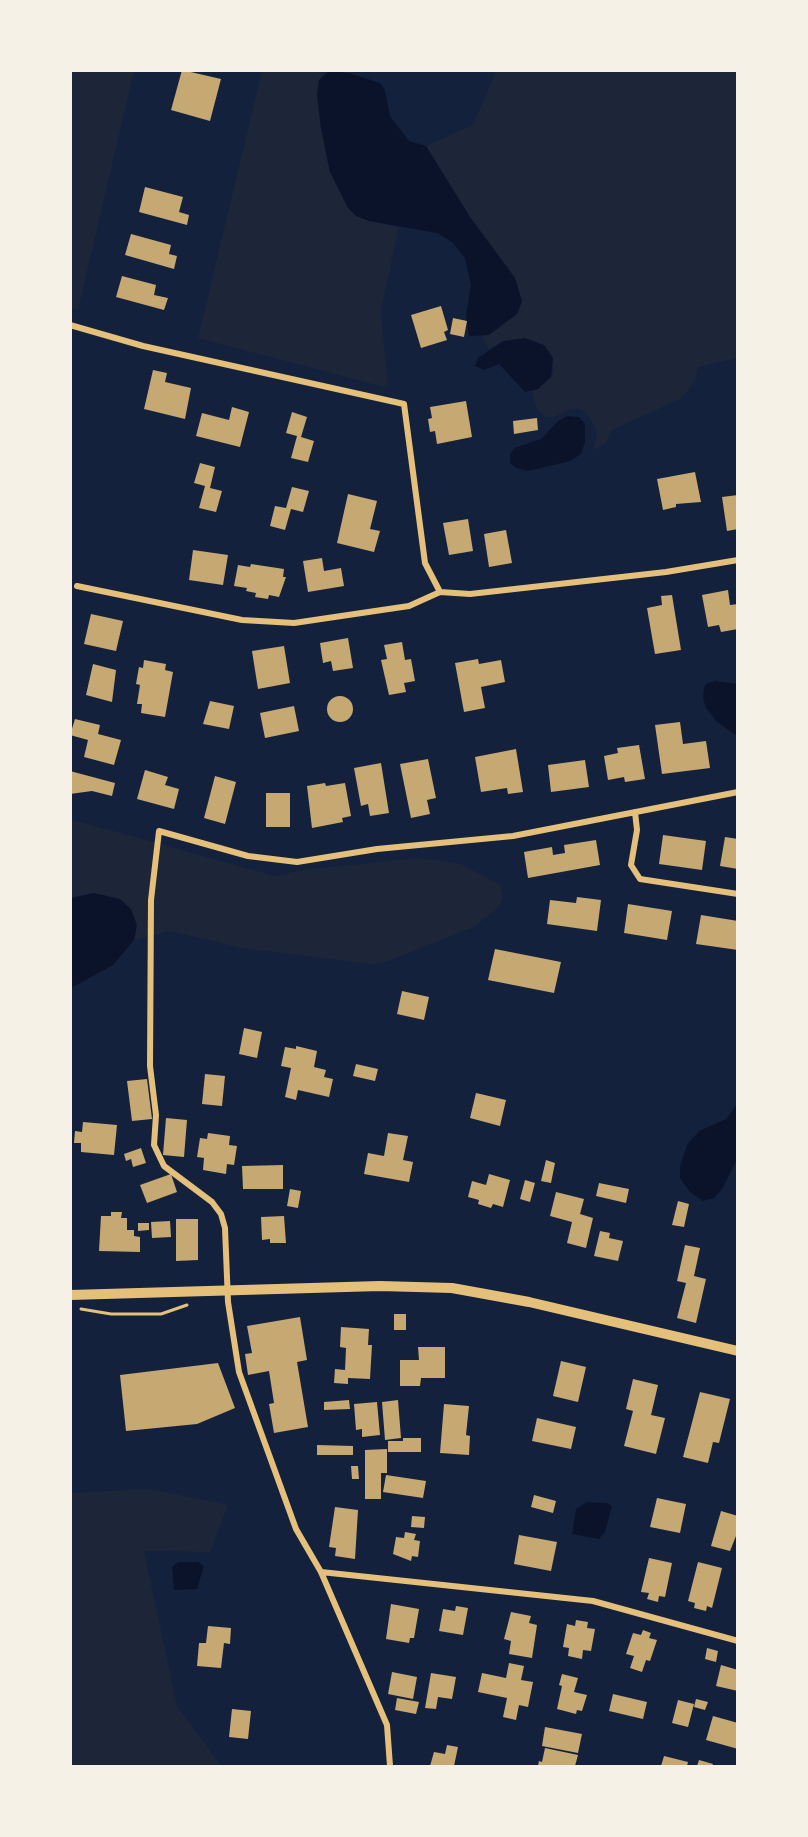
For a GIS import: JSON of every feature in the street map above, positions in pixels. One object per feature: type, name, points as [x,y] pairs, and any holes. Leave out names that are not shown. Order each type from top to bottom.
[{"type":"main road","points":[[70,1295],[380,1286],[452,1288],[529,1302],[738,1351]]},
{"type":"street","points":[[70,325],[143,346],[404,404],[425,563],[441,592]]},
{"type":"street","points":[[77,585],[198,612],[267,623],[294,623],[409,606],[441,592],[470,594],[666,572],[738,560]]},
{"type":"street","points":[[390,1767],[387,1725],[321,1572],[296,1529],[249,1403],[233,1344],[227,1291],[225,1228],[221,1214],[212,1202],[164,1166],[154,1145],[156,1115],[150,1066],[151,900],[159,831],[248,856],[297,862],[377,849],[513,836],[738,792]]},
{"type":"street","points":[[635,812],[637,830],[631,865],[640,879],[738,894]]},
{"type":"street","points":[[321,1572],[593,1601],[738,1641]]},
{"type":"path","points":[[70,1308],[111,1314],[161,1314],[195,1303]]},
{"type":"shaded area","points":[[309,70],[324,73],[319,80],[317,94],[321,128],[330,172],[348,208],[369,221],[399,227],[381,311],[388,388],[198,338],[262,71]]},
{"type":"shaded area","points":[[70,71],[134,71],[78,310],[70,308]]},
{"type":"shaded area","points":[[329,71],[349,73],[380,83],[385,90],[390,116],[409,141],[426,146],[470,217],[515,278],[522,301],[517,314],[489,335],[469,336],[466,316],[471,285],[465,258],[452,242],[437,233],[369,221],[356,216],[348,208],[330,172],[321,128],[317,94],[319,80]]},
{"type":"shaded area","points":[[496,71],[737,71],[737,358],[698,367],[695,382],[680,399],[612,430],[606,443],[594,450],[597,431],[585,411],[572,408],[555,417],[545,417],[536,407],[532,392],[551,377],[554,371],[550,351],[494,346],[489,350],[482,336],[489,334],[517,314],[522,302],[515,278],[470,217],[426,146],[473,125]]},
{"type":"shaded area","points":[[525,338],[544,345],[553,358],[551,377],[538,389],[525,392],[499,364],[484,370],[475,366],[478,358],[503,341]]},
{"type":"shaded area","points":[[567,416],[579,417],[585,424],[585,442],[581,454],[570,461],[528,471],[516,468],[510,463],[510,454],[515,448],[541,439],[558,421]]},
{"type":"shaded area","points":[[715,681],[737,684],[737,736],[716,721],[706,708],[703,698],[704,687],[707,683]]},
{"type":"shaded area","points":[[70,819],[275,876],[303,870],[417,858],[461,864],[500,885],[503,897],[499,907],[474,927],[386,962],[371,964],[242,948],[170,931],[134,940],[137,925],[95,893],[71,898]]},
{"type":"shaded area","points":[[94,893],[120,899],[131,909],[137,925],[134,940],[113,965],[71,988],[71,898]]},
{"type":"shaded area","points":[[737,1104],[737,1159],[723,1188],[714,1198],[703,1201],[690,1192],[680,1178],[680,1166],[687,1145],[699,1131],[726,1119]]},
{"type":"shaded area","points":[[148,1489],[228,1505],[210,1552],[144,1551],[177,1706],[221,1766],[71,1766],[71,1493]]},
{"type":"shaded area","points":[[587,1502],[607,1503],[612,1506],[605,1532],[599,1539],[572,1534],[576,1509]]},
{"type":"shaded area","points":[[178,1562],[198,1562],[204,1566],[197,1589],[174,1590],[172,1567]]},
{"type":"building","points":[[182,70],[221,79],[210,121],[171,110]]},
{"type":"building","points":[[145,187],[183,197],[179,212],[189,215],[187,225],[139,212]]},
{"type":"building","points":[[131,234],[171,245],[169,254],[177,256],[174,269],[125,255]]},
{"type":"building","points":[[122,276],[156,285],[154,295],[168,298],[164,310],[116,297]]},
{"type":"building","points":[[441,306],[448,330],[444,332],[447,340],[421,348],[411,315]]},
{"type":"building","points":[[453,318],[467,321],[464,337],[450,334]]},
{"type":"building","points":[[153,370],[167,373],[165,382],[191,388],[185,419],[144,409]]},
{"type":"building","points":[[466,401],[472,437],[437,444],[435,431],[430,432],[428,419],[432,418],[430,407]]},
{"type":"building","points":[[232,407],[249,412],[240,447],[196,436],[202,413],[229,420]]},
{"type":"building","points":[[292,412],[307,417],[301,437],[314,441],[308,462],[291,458],[297,436],[286,433]]},
{"type":"building","points":[[537,418],[538,430],[514,434],[513,421]]},
{"type":"building","points":[[200,463],[215,467],[210,488],[222,491],[216,512],[199,508],[205,486],[194,483]]},
{"type":"building","points":[[695,472],[701,502],[676,504],[676,507],[663,510],[657,479]]},
{"type":"building","points":[[292,487],[309,491],[303,512],[291,509],[285,530],[270,526],[275,506],[286,508]]},
{"type":"building","points":[[348,494],[377,501],[370,529],[380,531],[374,552],[337,543]]},
{"type":"building","points":[[738,495],[738,529],[727,531],[722,497]]},
{"type":"building","points":[[468,519],[473,551],[449,555],[443,523]]},
{"type":"building","points":[[506,530],[512,563],[489,567],[484,534]]},
{"type":"building","points":[[193,550],[228,555],[223,585],[189,580]]},
{"type":"building","points":[[322,558],[324,571],[341,568],[344,586],[308,592],[303,561]]},
{"type":"building","points":[[251,564],[284,569],[283,577],[286,577],[279,597],[269,595],[268,599],[255,597],[256,593],[246,591],[247,588],[234,586],[238,565],[250,567]]},
{"type":"building","points":[[728,590],[730,605],[738,604],[738,629],[721,632],[719,625],[708,627],[702,595]]},
{"type":"building","points":[[672,595],[681,650],[655,654],[647,608],[662,605],[661,596]]},
{"type":"building","points":[[91,614],[123,621],[116,651],[84,644]]},
{"type":"building","points":[[348,638],[353,668],[333,671],[331,661],[323,663],[320,643]]},
{"type":"building","points":[[402,642],[405,660],[411,659],[415,681],[404,683],[406,692],[389,695],[381,660],[387,659],[384,645]]},
{"type":"building","points":[[284,646],[290,683],[258,689],[252,651]]},
{"type":"building","points":[[478,659],[479,664],[501,660],[505,682],[481,687],[485,708],[464,712],[455,663]]},
{"type":"building","points":[[144,660],[166,664],[165,670],[173,672],[165,717],[141,713],[142,704],[137,704],[140,685],[136,684],[139,667],[143,668]]},
{"type":"building","points":[[93,664],[116,670],[112,702],[86,695]]},
{"type":"building","points":[[340,696],[349,700],[353,709],[349,718],[340,722],[331,718],[327,709],[331,700]]},
{"type":"building","points":[[210,701],[234,706],[229,729],[203,724]]},
{"type":"building","points":[[294,706],[299,731],[265,738],[260,713]]},
{"type":"building","points":[[75,719],[100,725],[98,734],[121,740],[114,765],[84,757],[88,740],[70,735]]},
{"type":"building","points":[[680,722],[683,744],[706,741],[710,768],[662,774],[655,725]]},
{"type":"building","points":[[639,745],[645,779],[625,782],[624,777],[608,780],[604,756],[618,753],[617,748]]},
{"type":"building","points":[[516,749],[523,792],[508,794],[507,788],[481,792],[475,757]]},
{"type":"building","points":[[428,759],[436,798],[427,800],[430,814],[411,818],[400,764]]},
{"type":"building","points":[[585,760],[589,787],[551,792],[548,765]]},
{"type":"building","points":[[381,763],[389,813],[370,816],[368,804],[361,806],[354,768]]},
{"type":"building","points":[[145,770],[168,777],[165,785],[179,789],[174,809],[137,799]]},
{"type":"building","points":[[70,771],[115,783],[112,796],[92,791],[70,794]]},
{"type":"building","points":[[215,776],[236,782],[225,824],[204,818]]},
{"type":"building","points":[[325,783],[326,786],[345,783],[351,816],[342,818],[343,822],[312,828],[307,786]]},
{"type":"building","points":[[266,793],[290,793],[290,827],[266,827]]},
{"type":"building","points":[[663,835],[706,841],[702,870],[659,864]]},
{"type":"building","points":[[725,837],[738,839],[738,869],[720,866]]},
{"type":"building","points":[[596,840],[600,865],[528,878],[524,852],[552,847],[553,855],[565,853],[564,845]]},
{"type":"building","points":[[577,897],[601,900],[597,931],[547,924],[550,900],[576,903]]},
{"type":"building","points":[[628,904],[672,911],[667,940],[624,933]]},
{"type":"building","points":[[701,915],[738,921],[738,950],[696,944]]},
{"type":"building","points":[[495,949],[561,962],[554,993],[488,980]]},
{"type":"building","points":[[402,991],[429,997],[424,1020],[397,1014]]},
{"type":"building","points":[[244,1028],[262,1032],[257,1058],[239,1054]]},
{"type":"building","points":[[296,1046],[317,1051],[314,1067],[326,1070],[324,1077],[333,1079],[329,1097],[298,1090],[296,1100],[285,1097],[291,1068],[281,1066],[285,1047],[296,1049]]},
{"type":"building","points":[[356,1064],[378,1069],[375,1081],[353,1076]]},
{"type":"building","points":[[205,1074],[225,1076],[222,1106],[202,1104]]},
{"type":"building","points":[[147,1079],[152,1119],[132,1121],[127,1081]]},
{"type":"building","points":[[476,1093],[506,1100],[500,1126],[470,1118]]},
{"type":"building","points":[[166,1118],[187,1120],[184,1157],[163,1155]]},
{"type":"building","points":[[83,1122],[117,1125],[114,1155],[81,1152],[81,1143],[74,1143],[75,1131],[82,1132]]},
{"type":"building","points":[[208,1133],[230,1136],[229,1145],[237,1146],[234,1165],[227,1164],[226,1174],[203,1170],[204,1158],[197,1157],[200,1138],[207,1139]]},
{"type":"building","points":[[388,1133],[408,1136],[403,1160],[413,1162],[409,1182],[364,1174],[368,1153],[384,1156]]},
{"type":"building","points":[[141,1148],[146,1163],[133,1167],[131,1159],[126,1161],[124,1154]]},
{"type":"building","points":[[546,1160],[555,1163],[551,1183],[541,1181]]},
{"type":"building","points":[[283,1165],[283,1189],[243,1189],[242,1166]]},
{"type":"building","points":[[171,1174],[177,1192],[147,1203],[140,1185]]},
{"type":"building","points":[[489,1174],[510,1180],[503,1207],[493,1204],[491,1208],[478,1204],[479,1200],[468,1197],[472,1181],[486,1185]]},
{"type":"building","points":[[525,1180],[535,1183],[530,1202],[520,1199]]},
{"type":"building","points":[[599,1183],[629,1189],[626,1203],[596,1196]]},
{"type":"building","points":[[290,1189],[301,1191],[298,1208],[287,1206]]},
{"type":"building","points":[[556,1192],[584,1199],[580,1214],[593,1218],[586,1248],[567,1243],[572,1222],[550,1216]]},
{"type":"building","points":[[678,1201],[689,1204],[684,1227],[672,1225]]},
{"type":"building","points":[[111,1212],[122,1212],[121,1218],[127,1218],[127,1230],[134,1230],[134,1236],[140,1237],[140,1252],[99,1251],[101,1216],[111,1216]]},
{"type":"building","points":[[284,1216],[286,1243],[270,1243],[270,1239],[262,1240],[261,1217]]},
{"type":"building","points":[[176,1219],[198,1219],[198,1260],[176,1261]]},
{"type":"building","points":[[170,1221],[171,1237],[152,1238],[151,1222]]},
{"type":"building","points":[[138,1223],[149,1223],[149,1230],[138,1231]]},
{"type":"building","points":[[600,1231],[610,1233],[609,1238],[623,1241],[618,1261],[594,1256]]},
{"type":"building","points":[[685,1245],[700,1248],[694,1276],[706,1279],[696,1323],[677,1318],[686,1283],[677,1281]]},
{"type":"building","points":[[394,1314],[406,1314],[406,1330],[394,1330]]},
{"type":"building","points":[[300,1317],[307,1360],[297,1362],[308,1427],[274,1433],[269,1404],[274,1403],[269,1371],[248,1375],[245,1354],[252,1353],[247,1326]]},
{"type":"building","points":[[341,1327],[369,1329],[368,1345],[372,1345],[370,1379],[348,1378],[348,1384],[334,1383],[335,1369],[345,1370],[346,1348],[340,1347]]},
{"type":"building","points":[[418,1347],[445,1347],[445,1378],[421,1378],[420,1386],[400,1386],[400,1360],[419,1360]]},
{"type":"building","points":[[561,1361],[586,1367],[578,1402],[553,1396]]},
{"type":"building","points":[[218,1363],[235,1408],[197,1424],[126,1431],[120,1375]]},
{"type":"building","points":[[633,1379],[658,1385],[651,1415],[665,1418],[656,1454],[624,1446],[633,1411],[626,1409]]},
{"type":"building","points":[[700,1392],[730,1399],[719,1443],[713,1442],[708,1463],[683,1457]]},
{"type":"building","points":[[349,1400],[350,1409],[324,1410],[324,1402]]},
{"type":"building","points":[[398,1400],[401,1438],[385,1440],[382,1402]]},
{"type":"building","points":[[377,1402],[380,1435],[362,1437],[362,1429],[356,1430],[354,1404]]},
{"type":"building","points":[[444,1404],[469,1406],[466,1435],[470,1436],[469,1455],[440,1453]]},
{"type":"building","points":[[537,1418],[576,1427],[571,1449],[532,1441]]},
{"type":"building","points":[[403,1438],[421,1438],[421,1452],[388,1452],[388,1441],[403,1441]]},
{"type":"building","points":[[317,1445],[353,1446],[353,1455],[317,1455]]},
{"type":"building","points":[[387,1449],[387,1473],[381,1473],[381,1499],[365,1499],[365,1450]]},
{"type":"building","points":[[351,1466],[358,1466],[359,1479],[352,1479]]},
{"type":"building","points":[[386,1475],[426,1481],[423,1498],[383,1492]]},
{"type":"building","points":[[534,1495],[556,1501],[553,1513],[531,1507]]},
{"type":"building","points":[[657,1498],[686,1504],[680,1533],[650,1527]]},
{"type":"building","points":[[335,1507],[358,1510],[355,1559],[335,1556],[336,1548],[329,1547]]},
{"type":"building","points":[[721,1511],[738,1516],[738,1531],[730,1551],[711,1546]]},
{"type":"building","points":[[412,1516],[425,1517],[424,1528],[411,1527]]},
{"type":"building","points":[[405,1532],[416,1534],[414,1540],[420,1541],[418,1557],[412,1556],[411,1561],[393,1554],[396,1537],[404,1538]]},
{"type":"building","points":[[519,1535],[557,1542],[551,1571],[514,1564]]},
{"type":"building","points":[[649,1558],[672,1563],[665,1597],[659,1596],[658,1602],[647,1599],[649,1593],[641,1592]]},
{"type":"building","points":[[698,1562],[722,1568],[712,1608],[707,1606],[706,1611],[694,1608],[695,1603],[688,1601]]},
{"type":"building","points":[[391,1604],[419,1609],[414,1638],[410,1638],[409,1643],[386,1639]]},
{"type":"building","points":[[456,1606],[468,1608],[463,1635],[439,1631],[443,1609],[455,1611]]},
{"type":"building","points":[[511,1612],[531,1616],[529,1623],[537,1625],[532,1658],[509,1654],[511,1641],[504,1639]]},
{"type":"building","points":[[576,1620],[588,1622],[587,1628],[595,1629],[591,1651],[583,1650],[582,1659],[568,1656],[569,1648],[563,1647],[567,1624],[575,1626]]},
{"type":"building","points":[[208,1626],[231,1628],[230,1644],[224,1643],[221,1668],[197,1666],[199,1643],[206,1643]]},
{"type":"building","points":[[643,1630],[651,1633],[649,1638],[657,1640],[650,1661],[646,1660],[642,1672],[630,1668],[634,1656],[626,1654],[633,1633],[641,1635]]},
{"type":"building","points":[[707,1648],[718,1651],[716,1662],[705,1659]]},
{"type":"building","points":[[509,1663],[524,1666],[521,1680],[533,1682],[528,1707],[519,1705],[516,1720],[503,1717],[507,1698],[478,1692],[482,1673],[506,1678]]},
{"type":"building","points":[[721,1665],[738,1670],[738,1691],[716,1686]]},
{"type":"building","points":[[392,1672],[417,1677],[413,1699],[388,1694]]},
{"type":"building","points":[[431,1673],[456,1677],[452,1699],[438,1697],[436,1709],[425,1708]]},
{"type":"building","points":[[562,1674],[578,1678],[574,1692],[587,1695],[582,1711],[577,1710],[576,1714],[557,1709]]},
{"type":"building","points":[[613,1694],[647,1702],[643,1719],[609,1711]]},
{"type":"building","points":[[397,1698],[419,1702],[416,1714],[395,1710]]},
{"type":"building","points":[[696,1699],[708,1702],[705,1710],[694,1707]]},
{"type":"building","points":[[678,1700],[694,1704],[688,1727],[672,1723]]},
{"type":"building","points":[[232,1709],[251,1711],[248,1739],[229,1737]]},
{"type":"building","points":[[713,1716],[738,1723],[738,1749],[706,1740]]},
{"type":"building","points":[[545,1727],[582,1734],[578,1753],[542,1746]]},
{"type":"building","points":[[447,1745],[458,1747],[454,1766],[430,1766],[434,1752],[445,1754]]},
{"type":"building","points":[[545,1748],[578,1755],[575,1766],[538,1766],[539,1761],[542,1762]]},
{"type":"building","points":[[664,1756],[688,1762],[687,1766],[661,1766]]},
{"type":"building","points":[[699,1760],[713,1764],[712,1766],[697,1766]]}]
